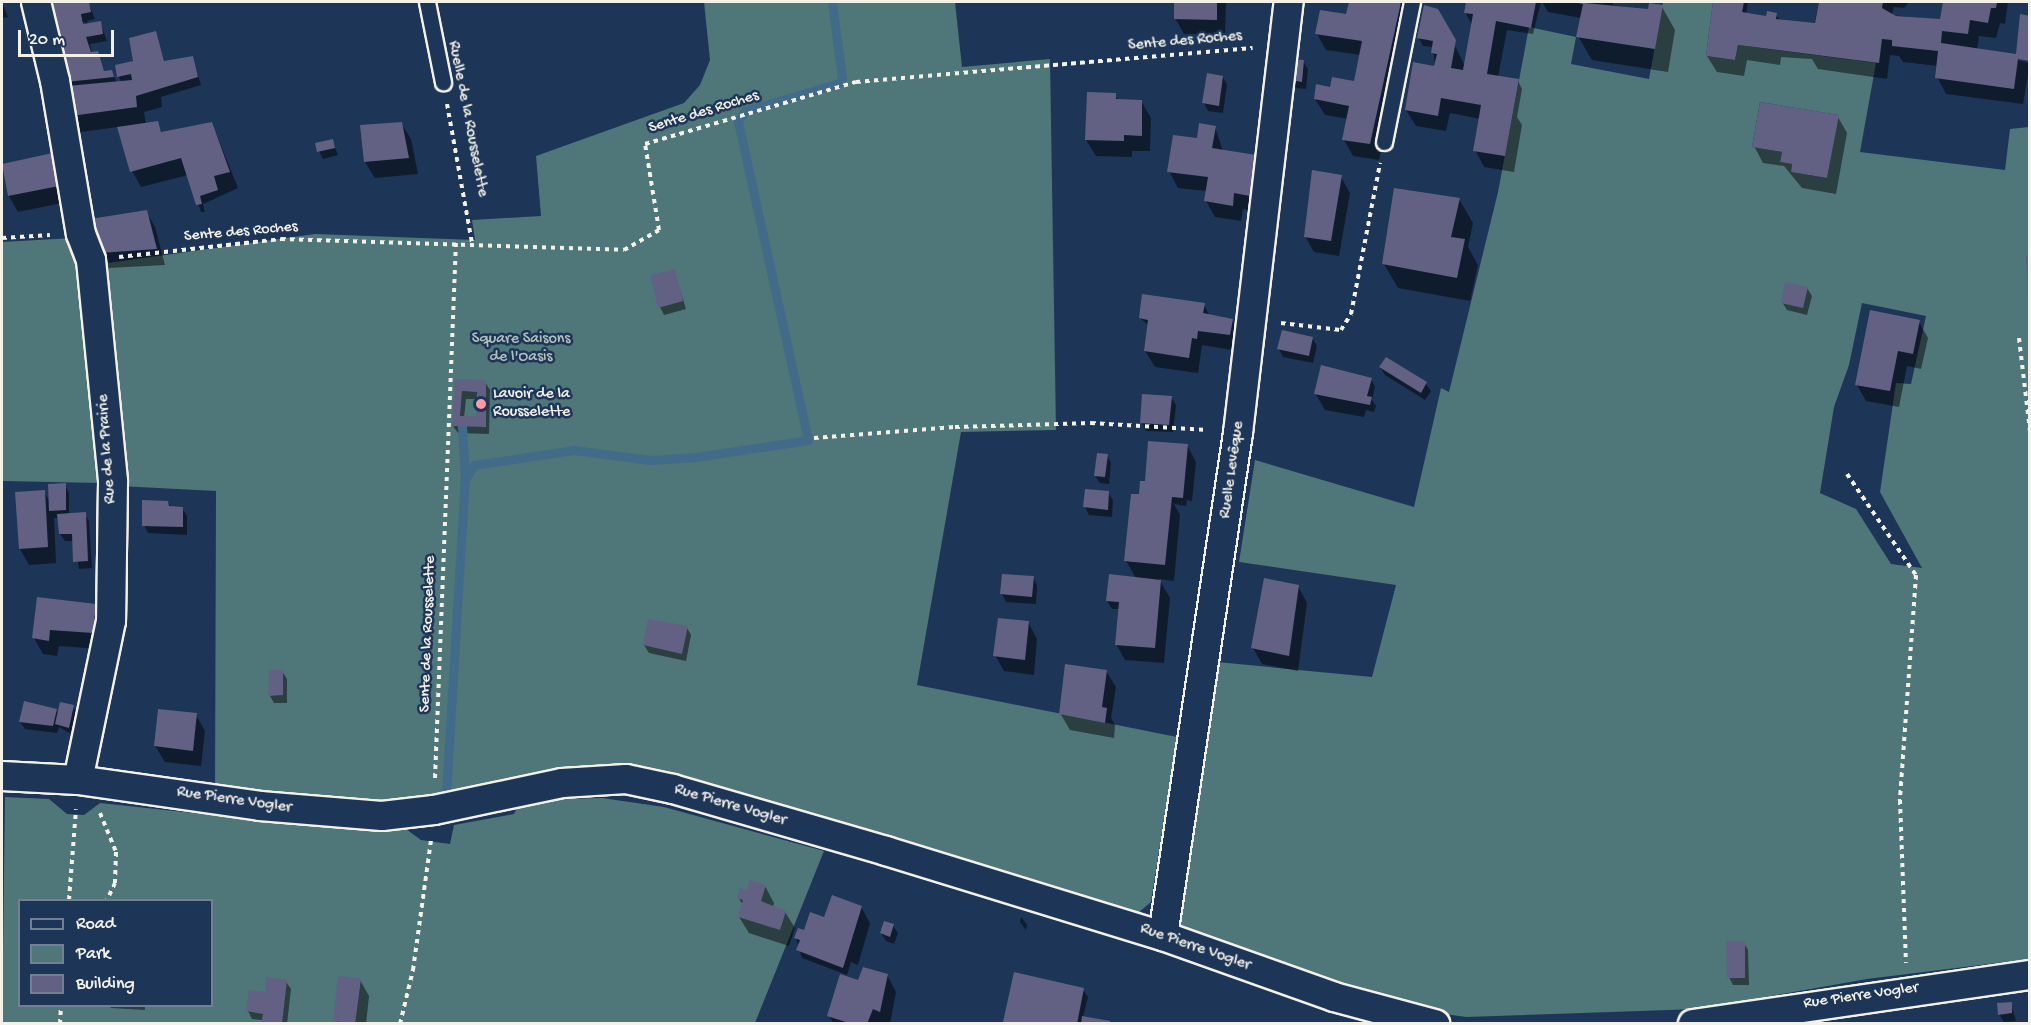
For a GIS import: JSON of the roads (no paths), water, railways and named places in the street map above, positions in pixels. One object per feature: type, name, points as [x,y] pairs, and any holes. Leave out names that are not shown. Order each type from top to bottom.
[{"type":"street","name":"Rue de la Prairie","points":[[36,2],[81,234],[91,260],[113,482],[111,621],[78,780]]},
{"type":"street","name":"Ruelle Levêque","points":[[1163,936],[1238,433],[1289,2]]},
{"type":"street","name":"Rue Pierre Vogler","points":[[2,776],[78,780],[336,814],[382,816],[434,810],[562,783],[626,780],[672,789],[874,848],[1163,936],[1334,997],[1435,1023]]},
{"type":"street","name":"Rue Pierre Vogler","points":[[1693,1023],[1907,990],[2030,975]]},
{"type":"lane","name":"Ruelle de la Rousselette","points":[[427,2],[443,82]]},
{"type":"lane","points":[[1384,142],[1412,2]]},
{"type":"waterway","points":[[446,795],[465,479],[474,465],[574,450],[650,460],[696,457],[808,440],[738,121],[745,111],[839,83],[842,78],[832,2]]},
{"type":"waterway","points":[[462,426],[465,479]]},
{"type":"place","name":"Lavoir de la Rousselette","points":[[481,404]]},
{"type":"park label","name":"Square Saisons de l'Oasis","points":[[521,349]]}]
